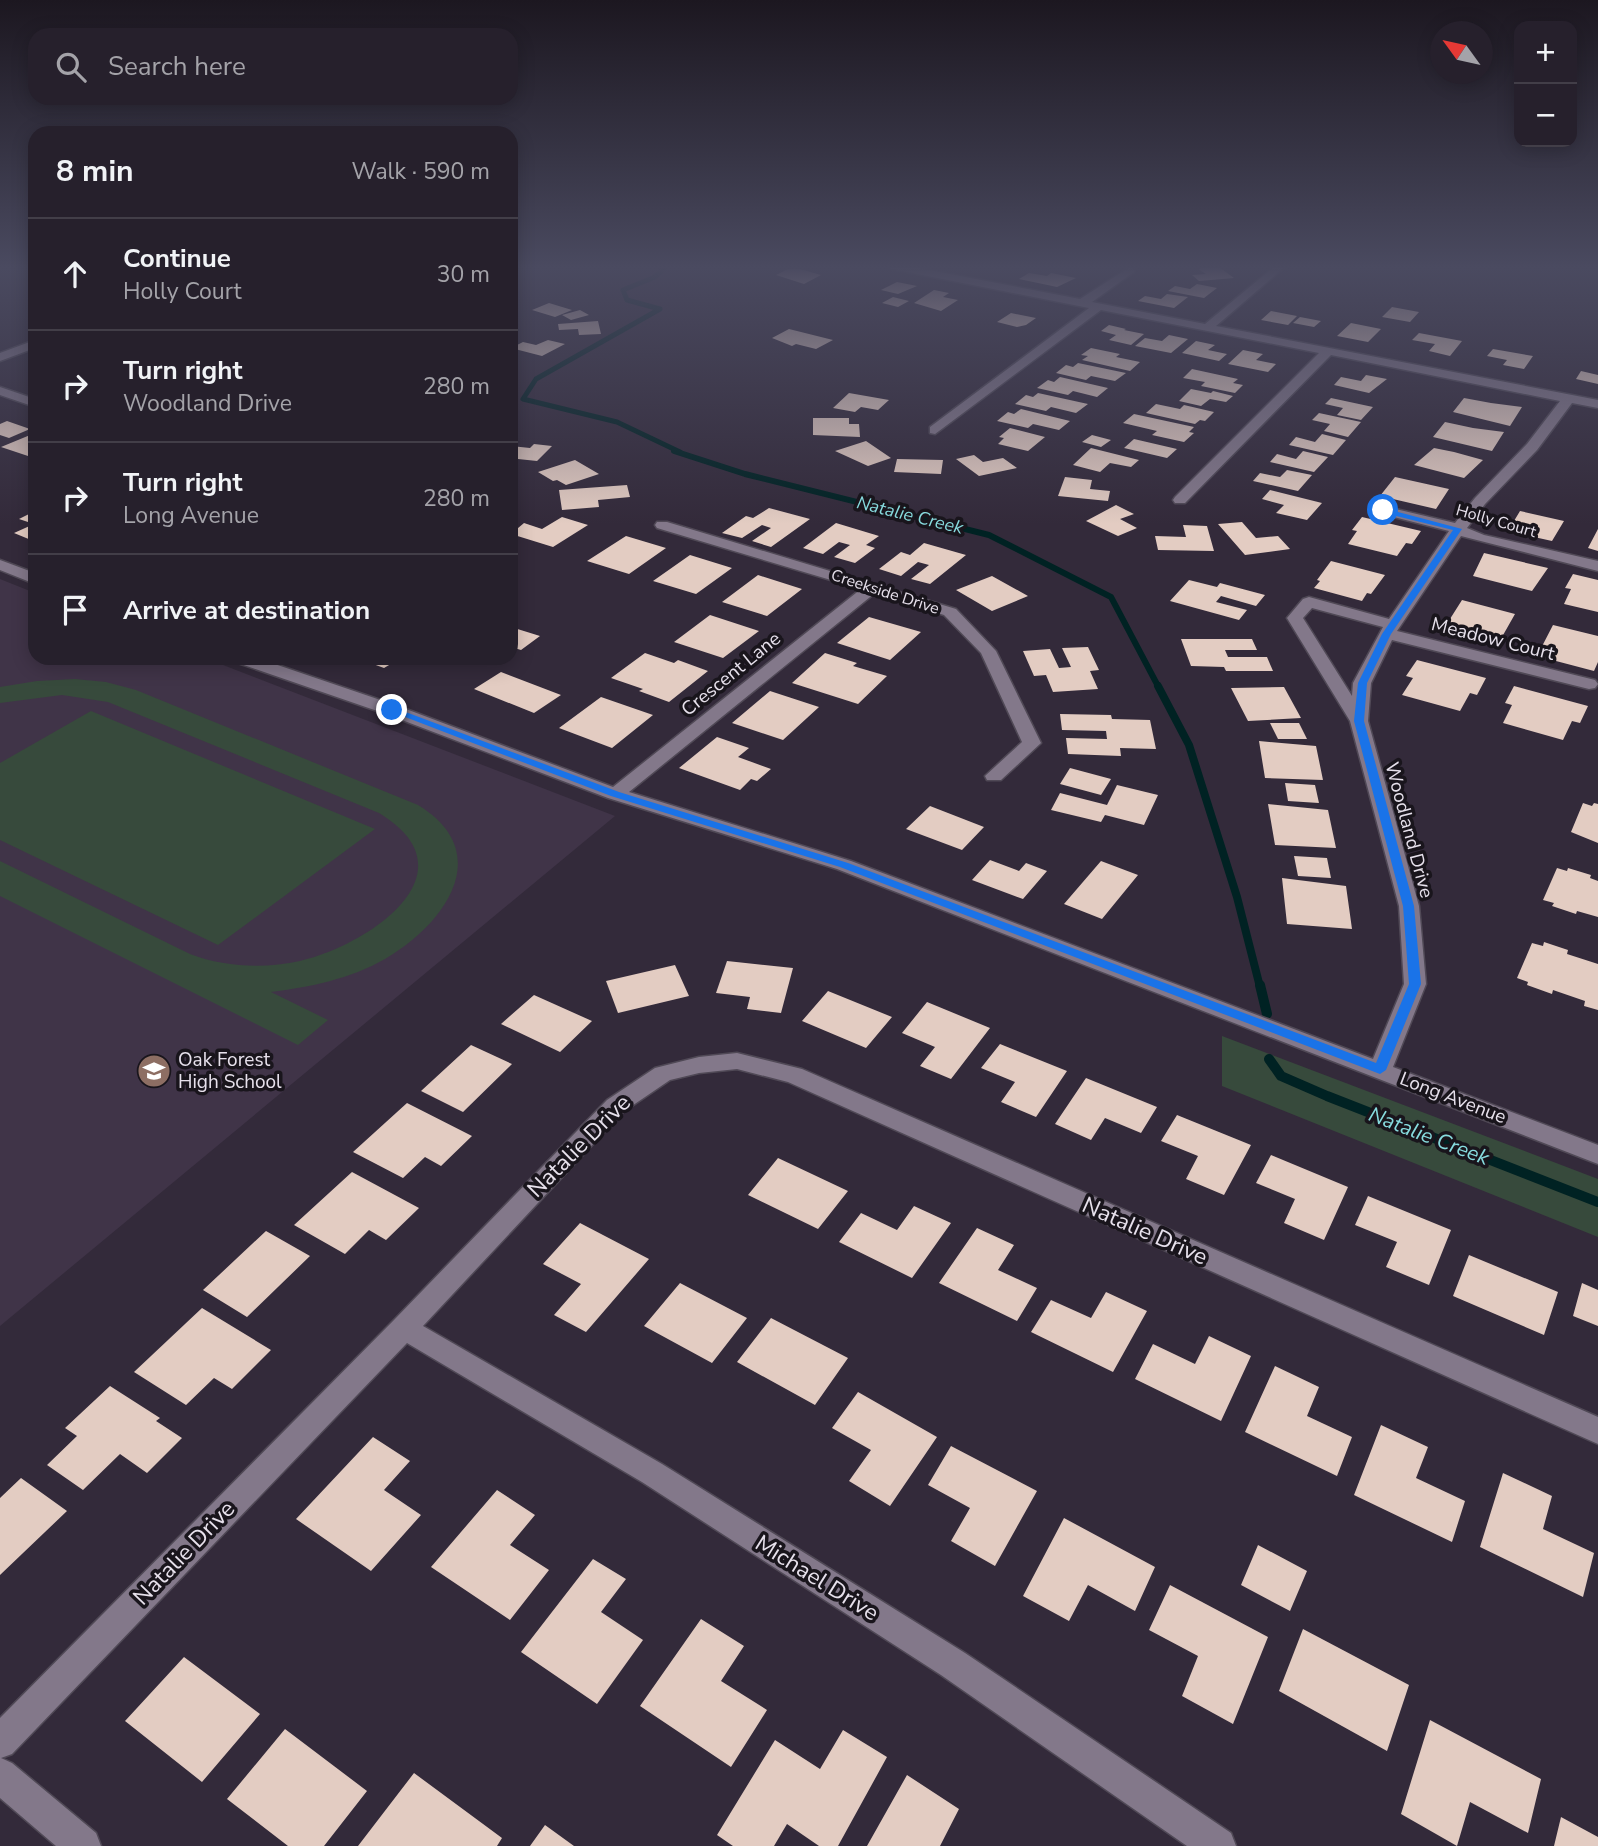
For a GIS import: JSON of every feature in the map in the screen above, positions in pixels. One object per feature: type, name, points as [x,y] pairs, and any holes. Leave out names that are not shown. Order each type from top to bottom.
[{"type":"street","points":[[935,429],[1037,352]]},
{"type":"street","points":[[1180,500],[1327,352]]},
{"type":"street","points":[[1334,352],[1598,404]]},
{"type":"street","points":[[0,391],[28,401]]},
{"type":"street","name":"Woodland Drive","points":[[1359,721],[1362,683],[1390,630],[1458,529],[1480,501],[1532,447],[1569,398]]},
{"type":"street","name":"Holly Court","points":[[1383,510],[1458,529],[1479,538],[1598,566]]},
{"type":"street","name":"Creekside Drive","points":[[662,525],[950,612],[988,651],[1032,743],[994,776]]},
{"type":"street","points":[[0,565],[28,576]]},
{"type":"street","name":"Crescent Lane","points":[[615,794],[873,587]]},
{"type":"street","name":"Woodland Drive","points":[[1380,1070],[1415,984],[1409,906],[1359,721],[1295,618],[1309,602],[1390,630]]},
{"type":"street","name":"Meadow Court","points":[[1390,630],[1589,684]]},
{"type":"street","name":"Long Avenue","points":[[262,665],[392,710],[615,794],[844,865],[1598,1155]]},
{"type":"street","name":"Natalie Drive","points":[[0,1742],[404,1328],[615,1106],[663,1074],[699,1065],[737,1061],[794,1075],[1598,1431]]},
{"type":"street","name":"Michael Drive","points":[[404,1328],[652,1473],[953,1664],[1218,1846]]},
{"type":"street","points":[[0,1775],[83,1846]]},
{"type":"shaded area","name":"Oak Forest High School","points":[[0,579],[28,590],[28,665],[223,665],[615,816],[0,1326]]},
{"type":"green space","points":[[75,679],[106,682],[136,690],[418,805],[442,824],[454,845],[458,866],[453,887],[442,908],[407,945],[372,966],[330,981],[271,992],[328,1020],[298,1045],[0,896],[0,861],[190,954],[216,962],[258,966],[300,961],[354,940],[380,923],[401,904],[415,882],[418,859],[407,836],[379,813],[108,702],[62,695],[0,703],[0,687]]},
{"type":"green space","points":[[91,711],[375,829],[218,945],[0,840],[0,763]]},
{"type":"green space","points":[[1222,1036],[1598,1179],[1598,1237],[1222,1086]]},
{"type":"building","points":[[527,352],[549,352],[542,356]]},
{"type":"building","points":[[1085,352],[1111,352],[1120,354],[1116,357],[1140,362],[1130,371],[1082,360],[1088,356],[1081,355]]},
{"type":"building","points":[[1218,352],[1227,354],[1219,361],[1182,353]]},
{"type":"building","points":[[1241,352],[1254,352],[1263,354],[1256,360],[1276,364],[1268,372],[1228,364]]},
{"type":"building","points":[[1434,352],[1453,352],[1450,356]]},
{"type":"building","points":[[1490,352],[1511,352],[1533,356],[1524,369],[1503,365],[1507,360],[1487,356]]},
{"type":"building","points":[[1078,363],[1126,373],[1115,381],[1091,376],[1086,380],[1056,373],[1066,365],[1073,367]]},
{"type":"building","points":[[1192,369],[1238,379],[1233,383],[1243,385],[1235,393],[1201,386],[1205,382],[1183,378]]},
{"type":"building","points":[[1581,371],[1598,375],[1598,384],[1576,379]]},
{"type":"building","points":[[1366,375],[1387,379],[1369,393],[1334,385],[1341,377],[1361,381]]},
{"type":"building","points":[[1060,377],[1108,388],[1097,397],[1073,391],[1068,395],[1037,388],[1048,380],[1054,382]]},
{"type":"building","points":[[1191,389],[1233,396],[1226,402],[1210,399],[1201,406],[1179,401]]},
{"type":"building","points":[[849,393],[889,400],[878,410],[861,407],[855,412],[833,408]]},
{"type":"building","points":[[1038,393],[1088,404],[1076,413],[1051,407],[1046,411],[1015,404],[1026,395],[1033,397]]},
{"type":"building","points":[[1331,398],[1373,407],[1361,420],[1337,415],[1343,408],[1325,404]]},
{"type":"building","points":[[1464,398],[1522,407],[1510,426],[1453,412]]},
{"type":"building","points":[[1156,404],[1180,409],[1184,405],[1214,412],[1205,421],[1200,420],[1195,424],[1146,413]]},
{"type":"building","points":[[1021,409],[1070,421],[1059,430],[1033,424],[1028,428],[997,421],[1008,412],[1014,414]]},
{"type":"building","points":[[1319,413],[1361,422],[1348,437],[1324,431],[1330,424],[1312,420]]},
{"type":"building","points":[[1134,414],[1194,427],[1189,432],[1194,433],[1184,442],[1152,435],[1157,431],[1123,423]]},
{"type":"building","points":[[813,418],[849,418],[849,424],[859,424],[860,437],[813,435]]},
{"type":"building","points":[[7,421],[28,430],[9,438],[0,435],[0,424]]},
{"type":"building","points":[[1445,422],[1504,432],[1492,451],[1433,437]]},
{"type":"building","points":[[1010,428],[1045,437],[1028,451],[998,444],[1004,438],[999,437]]},
{"type":"building","points":[[1322,434],[1346,440],[1333,455],[1289,445],[1296,437],[1315,442]]},
{"type":"building","points":[[1092,435],[1111,440],[1101,447],[1082,442]]},
{"type":"building","points":[[28,436],[28,456],[1,447]]},
{"type":"building","points":[[1134,439],[1177,449],[1167,458],[1124,448]]},
{"type":"building","points":[[866,441],[891,458],[868,466],[835,451]]},
{"type":"building","points":[[534,444],[552,446],[537,461],[518,459],[518,447],[530,448]]},
{"type":"building","points":[[1091,448],[1139,460],[1131,467],[1110,463],[1100,472],[1073,465]]},
{"type":"building","points":[[1434,448],[1483,460],[1464,478],[1414,465]]},
{"type":"building","points":[[1303,451],[1328,457],[1314,472],[1270,462],[1277,454],[1296,459]]},
{"type":"building","points":[[974,455],[983,462],[1003,458],[1017,468],[979,476],[956,459]]},
{"type":"building","points":[[897,459],[943,460],[941,474],[894,472]]},
{"type":"building","points":[[575,460],[599,474],[566,485],[538,472]]},
{"type":"building","points":[[1287,470],[1312,475],[1298,491],[1253,481],[1260,473],[1280,477]]},
{"type":"building","points":[[1065,477],[1092,480],[1090,489],[1110,491],[1108,501],[1058,496]]},
{"type":"building","points":[[1395,477],[1449,489],[1436,509],[1380,496]]},
{"type":"building","points":[[627,485],[630,497],[598,500],[599,507],[562,510],[559,490]]},
{"type":"building","points":[[1270,490],[1322,503],[1307,520],[1276,513],[1284,505],[1262,499]]},
{"type":"building","points":[[1116,505],[1134,514],[1120,519],[1137,528],[1118,536],[1086,521]]},
{"type":"building","points":[[769,508],[810,519],[771,547],[752,541],[771,528],[762,525],[742,538],[722,533],[746,516],[753,518]]},
{"type":"building","points":[[1520,511],[1564,521],[1552,541],[1508,531]]},
{"type":"building","points":[[28,514],[28,522],[19,519]]},
{"type":"building","points":[[562,517],[588,525],[553,547],[518,536],[518,528],[524,523],[542,529]]},
{"type":"building","points":[[1362,517],[1421,531],[1412,544],[1406,543],[1397,556],[1348,544],[1357,531],[1352,530]]},
{"type":"building","points":[[1242,522],[1256,538],[1278,536],[1290,549],[1245,555],[1218,524]]},
{"type":"building","points":[[836,523],[879,536],[866,545],[875,548],[855,563],[834,557],[850,545],[839,542],[823,554],[803,548]]},
{"type":"building","points":[[1183,525],[1207,526],[1214,551],[1158,550],[1155,536],[1186,537]]},
{"type":"building","points":[[28,527],[28,539],[14,533]]},
{"type":"building","points":[[1598,529],[1598,551],[1588,548]]},
{"type":"building","points":[[626,536],[666,548],[629,574],[587,561]]},
{"type":"building","points":[[924,543],[966,555],[930,584],[911,579],[929,565],[918,562],[901,576],[879,569],[901,552],[910,555]]},
{"type":"building","points":[[1484,553],[1548,568],[1532,591],[1473,576]]},
{"type":"building","points":[[690,555],[732,568],[696,594],[653,581]]},
{"type":"building","points":[[1331,561],[1385,575],[1371,594],[1367,593],[1362,601],[1314,588]]},
{"type":"building","points":[[1573,574],[1598,580],[1598,612],[1564,604],[1571,589],[1565,588]]},
{"type":"building","points":[[758,575],[802,589],[767,616],[722,602]]},
{"type":"building","points":[[992,576],[1028,596],[992,611],[956,590]]},
{"type":"building","points":[[1189,580],[1217,587],[1220,583],[1265,595],[1256,606],[1221,596],[1216,602],[1247,610],[1239,620],[1170,601]]},
{"type":"building","points":[[1462,600],[1515,614],[1498,644],[1443,630]]},
{"type":"building","points":[[710,615],[759,631],[723,658],[674,642]]},
{"type":"building","points":[[869,617],[921,632],[890,660],[837,643]]},
{"type":"building","points":[[1553,625],[1598,636],[1598,662],[1594,671],[1537,656]]},
{"type":"building","points":[[518,629],[540,636],[521,650],[518,649]]},
{"type":"building","points":[[1181,639],[1252,639],[1257,650],[1225,650],[1228,657],[1267,657],[1273,671],[1226,671],[1224,667],[1191,666]]},
{"type":"building","points":[[1088,647],[1099,670],[1090,671],[1098,689],[1053,692],[1046,675],[1034,676],[1023,651],[1050,649],[1059,668],[1071,667],[1062,648]]},
{"type":"building","points":[[645,653],[674,663],[678,660],[708,671],[669,702],[611,678]]},
{"type":"building","points":[[825,653],[857,663],[853,666],[887,676],[858,704],[792,683]]},
{"type":"building","points":[[1417,660],[1486,678],[1477,695],[1470,693],[1460,711],[1402,695],[1413,678],[1406,676]]},
{"type":"building","points":[[501,672],[561,695],[534,713],[474,689]]},
{"type":"building","points":[[1514,686],[1588,706],[1580,723],[1572,721],[1563,740],[1503,723],[1512,705],[1505,703]]},
{"type":"building","points":[[1284,687],[1301,718],[1248,721],[1231,688]]},
{"type":"building","points":[[770,691],[819,707],[783,740],[732,723]]},
{"type":"building","points":[[601,697],[653,715],[612,748],[559,728]]},
{"type":"building","points":[[1060,714],[1111,715],[1112,719],[1150,720],[1156,749],[1120,748],[1121,756],[1068,754],[1066,738],[1107,739],[1106,731],[1062,730]]},
{"type":"building","points":[[1270,723],[1299,723],[1307,739],[1278,739]]},
{"type":"building","points":[[717,737],[749,748],[738,757],[771,769],[757,781],[751,779],[740,790],[679,768]]},
{"type":"building","points":[[1259,741],[1316,746],[1323,780],[1265,778]]},
{"type":"building","points":[[1070,768],[1111,779],[1101,795],[1060,784]]},
{"type":"building","points":[[1285,783],[1315,785],[1319,803],[1288,801]]},
{"type":"building","points":[[1117,785],[1158,795],[1144,825],[1105,815],[1101,822],[1051,810],[1060,793],[1107,805]]},
{"type":"building","points":[[1583,803],[1592,806],[1594,803],[1598,804],[1598,843],[1571,832]]},
{"type":"building","points":[[1268,804],[1328,810],[1336,848],[1275,845]]},
{"type":"building","points":[[930,806],[984,827],[962,850],[906,829]]},
{"type":"building","points":[[1294,856],[1327,858],[1331,878],[1298,876]]},
{"type":"building","points":[[990,860],[1019,871],[1026,863],[1047,871],[1023,899],[972,880]]},
{"type":"building","points":[[1101,861],[1138,875],[1102,919],[1064,904]]},
{"type":"building","points":[[1557,868],[1567,871],[1568,868],[1591,875],[1590,878],[1598,881],[1598,917],[1577,911],[1576,914],[1543,900]]},
{"type":"building","points":[[1282,878],[1346,886],[1352,929],[1287,924]]},
{"type":"building","points":[[1544,942],[1568,950],[1567,954],[1598,964],[1598,1010],[1584,1006],[1585,1001],[1553,990],[1552,994],[1527,985],[1528,982],[1517,978],[1532,943],[1543,946]]},
{"type":"building","points":[[727,961],[793,968],[781,1013],[747,1009],[750,997],[716,993]]},
{"type":"building","points":[[675,965],[689,996],[618,1013],[606,981]]},
{"type":"building","points":[[828,991],[892,1017],[866,1048],[802,1021]]},
{"type":"building","points":[[534,995],[592,1021],[560,1052],[501,1024]]},
{"type":"building","points":[[927,1002],[990,1028],[951,1079],[920,1066],[935,1047],[902,1033]]},
{"type":"building","points":[[1000,1044],[1067,1071],[1036,1117],[1001,1102],[1015,1082],[981,1068]]},
{"type":"building","points":[[471,1045],[512,1064],[463,1112],[421,1091]]},
{"type":"building","points":[[1086,1078],[1157,1107],[1141,1133],[1105,1118],[1091,1140],[1055,1124]]},
{"type":"building","points":[[407,1103],[472,1136],[441,1166],[425,1157],[403,1178],[353,1152]]},
{"type":"building","points":[[1177,1115],[1251,1145],[1224,1195],[1186,1179],[1198,1156],[1161,1141]]},
{"type":"building","points":[[1271,1155],[1348,1187],[1324,1240],[1284,1223],[1295,1199],[1256,1183]]},
{"type":"building","points":[[778,1158],[848,1191],[818,1229],[748,1195]]},
{"type":"building","points":[[352,1172],[419,1208],[386,1240],[369,1230],[345,1254],[294,1225]]},
{"type":"building","points":[[1368,1196],[1451,1230],[1429,1285],[1386,1267],[1397,1242],[1355,1225]]},
{"type":"building","points":[[914,1206],[951,1223],[912,1278],[839,1242],[861,1213],[897,1230]]},
{"type":"building","points":[[580,1223],[649,1259],[586,1332],[554,1315],[581,1284],[543,1264]]},
{"type":"building","points":[[977,1228],[1014,1245],[998,1270],[1037,1288],[1017,1321],[939,1283]]},
{"type":"building","points":[[266,1231],[310,1256],[247,1317],[203,1290]]},
{"type":"building","points":[[1469,1255],[1558,1292],[1544,1335],[1453,1296]]},
{"type":"building","points":[[680,1283],[747,1318],[712,1363],[644,1326]]},
{"type":"building","points":[[1582,1283],[1598,1290],[1598,1326],[1573,1316]]},
{"type":"building","points":[[1106,1292],[1147,1311],[1113,1372],[1031,1332],[1051,1300],[1091,1318]]},
{"type":"building","points":[[202,1308],[271,1350],[232,1389],[214,1378],[186,1405],[134,1372]]},
{"type":"building","points":[[771,1318],[848,1358],[815,1405],[737,1362]]},
{"type":"building","points":[[1209,1336],[1251,1356],[1221,1421],[1135,1379],[1153,1344],[1195,1364]]},
{"type":"building","points":[[1275,1366],[1319,1387],[1307,1416],[1352,1437],[1337,1476],[1245,1432]]},
{"type":"building","points":[[110,1386],[160,1418],[156,1421],[182,1438],[147,1473],[120,1454],[83,1490],[47,1465],[77,1436],[65,1428]]},
{"type":"building","points":[[858,1392],[937,1437],[890,1506],[849,1481],[871,1450],[832,1428]]},
{"type":"building","points":[[1381,1425],[1428,1447],[1416,1478],[1465,1501],[1452,1542],[1354,1495]]},
{"type":"building","points":[[373,1437],[410,1461],[384,1490],[421,1515],[371,1571],[296,1519]]},
{"type":"building","points":[[951,1446],[1037,1491],[995,1566],[951,1541],[970,1508],[928,1485]]},
{"type":"building","points":[[1503,1473],[1552,1496],[1543,1529],[1594,1553],[1583,1597],[1480,1547]]},
{"type":"building","points":[[21,1478],[67,1511],[0,1575],[0,1498]]},
{"type":"building","points":[[497,1490],[535,1515],[510,1545],[549,1570],[510,1620],[431,1567]]},
{"type":"building","points":[[1064,1518],[1155,1567],[1135,1611],[1088,1585],[1069,1621],[1023,1596]]},
{"type":"building","points":[[1258,1545],[1307,1571],[1290,1611],[1241,1585]]},
{"type":"building","points":[[593,1559],[626,1579],[601,1612],[643,1640],[597,1704],[521,1652]]},
{"type":"building","points":[[1170,1585],[1268,1637],[1233,1724],[1182,1696],[1198,1656],[1149,1630]]},
{"type":"building","points":[[701,1619],[744,1646],[721,1681],[767,1710],[731,1767],[640,1706]]},
{"type":"building","points":[[1303,1629],[1409,1685],[1387,1751],[1279,1691]]},
{"type":"building","points":[[184,1657],[260,1714],[202,1782],[125,1721]]},
{"type":"building","points":[[1430,1720],[1541,1779],[1528,1833],[1470,1802],[1457,1846],[1401,1814]]},
{"type":"building","points":[[285,1729],[367,1791],[324,1846],[288,1846],[227,1799]]},
{"type":"building","points":[[843,1730],[887,1757],[838,1846],[819,1846],[787,1824],[774,1846],[733,1846],[717,1835],[775,1740],[820,1769]]},
{"type":"building","points":[[414,1773],[502,1838],[497,1846],[358,1846]]},
{"type":"building","points":[[907,1775],[959,1809],[940,1846],[867,1846]]},
{"type":"building","points":[[1561,1817],[1598,1837],[1598,1846],[1554,1846]]},
{"type":"building","points":[[545,1825],[574,1846],[530,1846]]},
{"type":"waterway","name":"Natalie Creek","points":[[584,352],[536,379],[523,399],[617,422],[680,452]]},
{"type":"waterway","name":"Natalie Creek","points":[[674,451],[745,474],[989,535],[1111,597],[1159,688]]},
{"type":"waterway","name":"Natalie Creek","points":[[1158,686],[1189,745],[1237,897],[1260,987]]},
{"type":"waterway","name":"Natalie Creek","points":[[1260,985],[1267,1014]]},
{"type":"waterway","name":"Natalie Creek","points":[[1269,1059],[1281,1076],[1327,1096],[1598,1202]]},
{"type":"place","name":"Oak Forest High School","points":[[154,1071]]},
{"type":"route","points":[[392,710],[615,794],[844,865],[1380,1070],[1415,984],[1409,906],[1359,721],[1362,683],[1387,634],[1458,529],[1383,510]]}]
